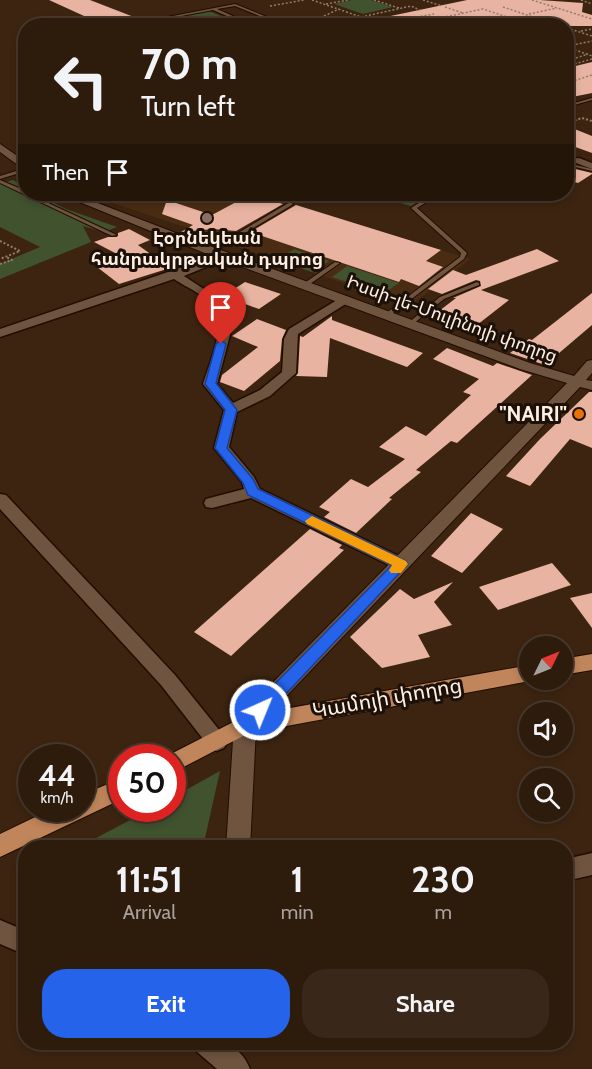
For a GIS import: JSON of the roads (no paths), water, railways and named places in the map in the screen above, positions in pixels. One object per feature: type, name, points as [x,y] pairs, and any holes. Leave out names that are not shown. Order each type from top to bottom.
[{"type":"main road","points":[[573,666],[592,662]]},
{"type":"main road","name":"Կամոյի փողոց","points":[[245,725],[519,675]]},
{"type":"main road","points":[[186,756],[217,742],[245,725]]},
{"type":"main road","points":[[0,846],[51,822]]},
{"type":"street","points":[[0,147],[18,162]]},
{"type":"street","points":[[579,160],[592,168]]},
{"type":"street","name":"Իսսի-լե-Մուլինոյի փողոց","points":[[83,201],[224,256],[525,366],[584,384]]},
{"type":"street","points":[[0,333],[175,275],[224,256]]},
{"type":"street","points":[[175,275],[219,305],[225,313],[226,323],[210,384],[231,410]]},
{"type":"street","points":[[253,492],[249,482],[221,448],[231,410],[265,393],[289,373],[290,339],[293,332],[346,300]]},
{"type":"street","points":[[238,840],[245,725],[401,564],[584,384],[592,364]]},
{"type":"street","points":[[212,503],[253,492],[401,564]]},
{"type":"street","points":[[0,499],[168,680],[217,742]]},
{"type":"street","points":[[573,868],[592,864]]},
{"type":"street","points":[[0,932],[18,940]]},
{"type":"street","points":[[214,1050],[237,1069]]},
{"type":"lane","points":[[162,18],[235,5],[268,18]]},
{"type":"lane","points":[[213,9],[235,18]]},
{"type":"lane","points":[[574,103],[592,99]]},
{"type":"lane","points":[[574,158],[579,160]]},
{"type":"lane","points":[[574,165],[592,168]]},
{"type":"lane","points":[[0,179],[18,172]]},
{"type":"lane","points":[[0,179],[18,189]]},
{"type":"lane","points":[[43,201],[114,235]]},
{"type":"lane","points":[[387,315],[462,258],[464,253],[414,208],[425,201]]},
{"type":"lane","points":[[211,251],[290,204]]},
{"type":"lane","points":[[305,285],[337,263]]},
{"type":"lane","points":[[411,323],[442,298],[477,284]]},
{"type":"place","name":"Էօրնեկեան հանրակրթական դպրոց","points":[[207,218]]},
{"type":"place","name":"\"NAIRI\"","points":[[579,414]]}]
